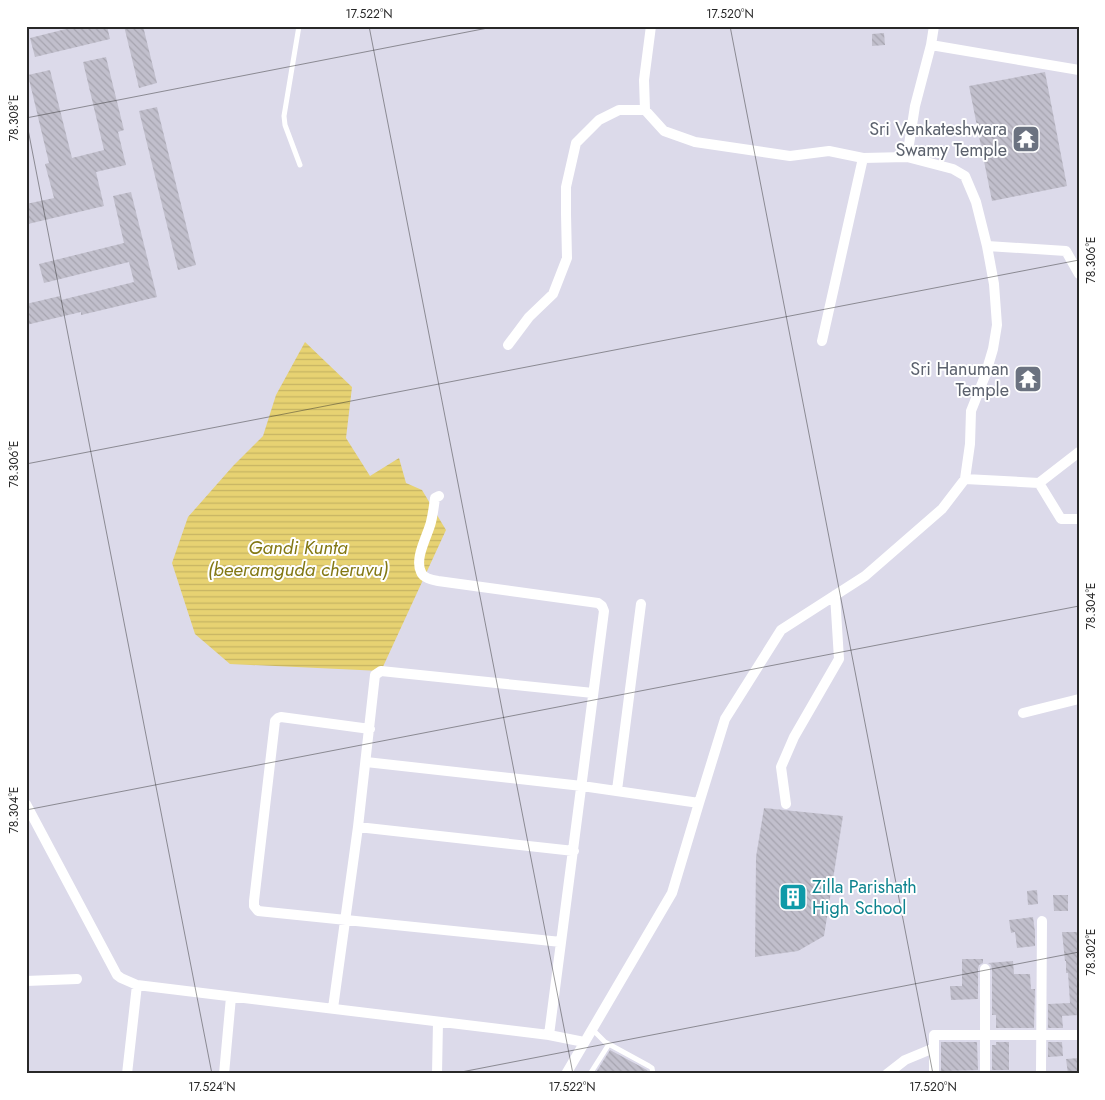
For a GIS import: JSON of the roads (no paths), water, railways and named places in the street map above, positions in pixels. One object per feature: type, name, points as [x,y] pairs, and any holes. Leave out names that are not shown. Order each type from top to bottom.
[{"type":"street","points":[[566,1074],[672,893],[725,719],[781,630],[866,576],[942,509],[965,479],[970,444],[971,411],[985,376],[996,325],[994,284],[987,246],[976,202],[965,176],[953,169],[907,157],[863,158],[829,151],[790,156],[695,142],[664,131],[644,110],[644,80],[651,26]]},
{"type":"street","points":[[907,157],[934,26]]},
{"type":"street","points":[[931,45],[1079,70]]},
{"type":"street","points":[[508,344],[529,317],[553,294],[567,258],[566,187],[576,143],[599,120],[618,110],[644,110]]},
{"type":"street","points":[[822,341],[863,158]]},
{"type":"street","points":[[987,246],[1066,251],[1079,274]]},
{"type":"street","points":[[965,479],[1039,483],[1079,452]]},
{"type":"street","points":[[1039,483],[1062,519],[1079,519]]},
{"type":"street","points":[[438,496],[435,498],[431,522],[420,559],[420,572],[423,576],[438,581],[598,603],[604,611],[549,1035]]},
{"type":"street","points":[[786,804],[781,767],[794,737],[839,659],[835,595]]},
{"type":"street","points":[[617,790],[641,604]]},
{"type":"street","points":[[333,1008],[358,827],[375,675],[381,671],[593,693]]},
{"type":"street","points":[[1023,713],[1079,699]]},
{"type":"street","points":[[370,729],[281,717],[275,721],[254,906],[258,910],[561,942]]},
{"type":"street","points":[[366,762],[617,790],[699,802]]},
{"type":"street","points":[[26,804],[118,975],[137,986],[549,1035],[584,1042]]},
{"type":"street","points":[[358,827],[574,851]]},
{"type":"street","points":[[1041,1074],[1042,922]]},
{"type":"street","points":[[985,969],[985,1074]]},
{"type":"street","points":[[26,981],[77,979]]},
{"type":"street","points":[[127,1074],[137,986]]},
{"type":"street","points":[[224,1074],[231,997]]},
{"type":"street","points":[[437,1074],[438,1022]]},
{"type":"street","points":[[934,1074],[934,1034],[1079,1035]]},
{"type":"street","points":[[887,1074],[905,1060],[934,1048]]},
{"type":"lane","points":[[299,26],[284,116],[285,125],[300,165]]},
{"type":"lane","points":[[592,1029],[609,1044],[652,1068],[653,1074]]},
{"type":"lane","points":[[590,1074],[609,1044]]},
{"type":"water","name":"Gandi Kunta (beeramguda cheruvu)","points":[[305,342],[352,387],[346,438],[370,476],[399,458],[406,483],[422,490],[446,530],[381,671],[230,664],[195,634],[172,563],[188,517],[233,466],[263,436],[276,395]]},
{"type":"place","name":"Sri Venkateshwara Swamy Temple","points":[[1026,139]]},
{"type":"place","name":"Sri Hanuman Temple","points":[[1028,379]]},
{"type":"place","name":"Zilla Parishath High School","points":[[793,897]]}]
